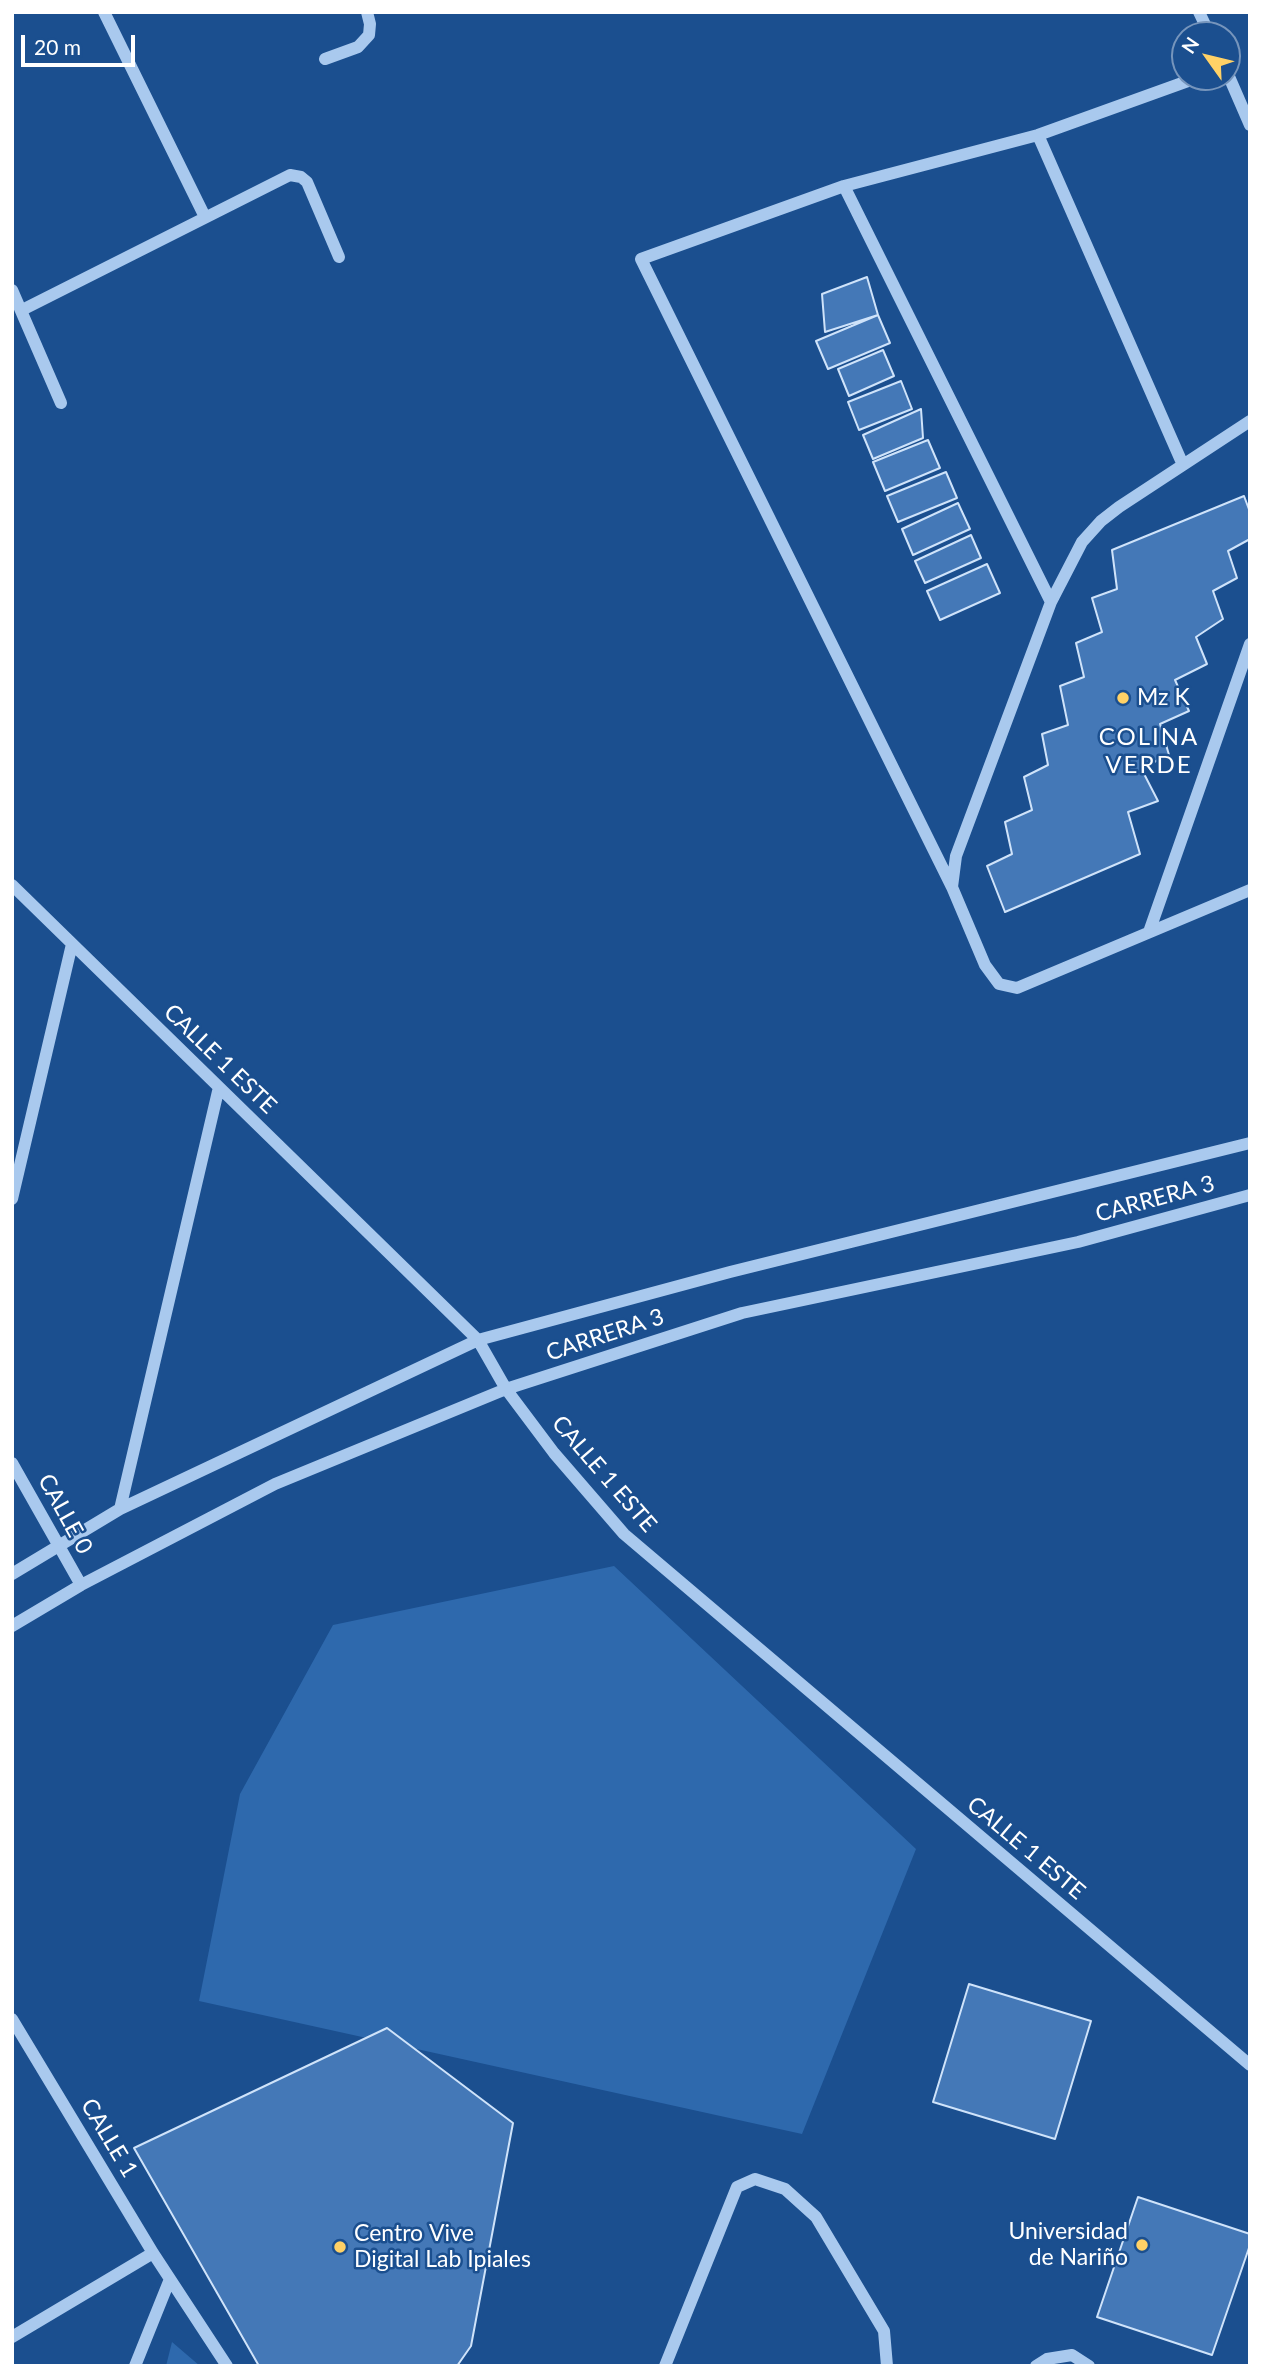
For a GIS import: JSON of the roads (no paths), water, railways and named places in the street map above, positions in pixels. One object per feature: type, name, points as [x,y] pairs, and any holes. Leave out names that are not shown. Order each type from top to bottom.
[{"type":"street","points":[[104,12],[205,218]]},
{"type":"street","points":[[325,59],[358,47],[369,35],[367,12]]},
{"type":"street","points":[[1171,87],[1038,135],[845,186],[641,259],[952,887],[985,965],[999,984],[1017,988],[1250,890]]},
{"type":"street","points":[[1235,91],[1250,125]]},
{"type":"street","points":[[1038,135],[1183,465]]},
{"type":"street","points":[[22,310],[290,175],[301,177],[307,182],[339,257]]},
{"type":"street","points":[[845,186],[1051,601]]},
{"type":"street","points":[[12,290],[61,403]]},
{"type":"street","points":[[952,887],[956,856],[1051,601],[1082,542],[1101,521],[1250,421]]},
{"type":"street","points":[[1149,932],[1250,644]]},
{"type":"street","name":"CALLE 1 ESTE","points":[[12,885],[478,1340],[506,1389],[554,1453],[624,1534],[1250,2065]]},
{"type":"street","points":[[12,1199],[72,944]]},
{"type":"street","points":[[120,1508],[219,1087]]},
{"type":"street","name":"CARRERA 3","points":[[12,1574],[120,1508],[478,1340],[730,1272],[1250,1143]]},
{"type":"street","name":"CARRERA 3","points":[[12,1626],[81,1585],[275,1484],[506,1389],[742,1313],[1078,1242],[1250,1195]]},
{"type":"street","name":"CALLE 0","points":[[12,1463],[81,1585]]},
{"type":"street","name":"CALLE 1","points":[[12,2019],[153,2253],[227,2366]]},
{"type":"street","points":[[665,2366],[737,2187],[755,2179],[785,2189],[816,2217],[884,2331],[887,2366]]},
{"type":"street","points":[[12,2337],[153,2253]]},
{"type":"street","points":[[135,2366],[170,2279]]},
{"type":"street","points":[[1036,2366],[1047,2359],[1072,2355],[1089,2366]]},
{"type":"place","name":"Mz K","points":[[1123,698]]},
{"type":"place","name":"Universidad de Nariño","points":[[1142,2245]]},
{"type":"place","name":"Centro Vive Digital Lab Ipiales","points":[[340,2247]]},
{"type":"district","name":"COLINA VERDE","points":[[1149,751]]}]
